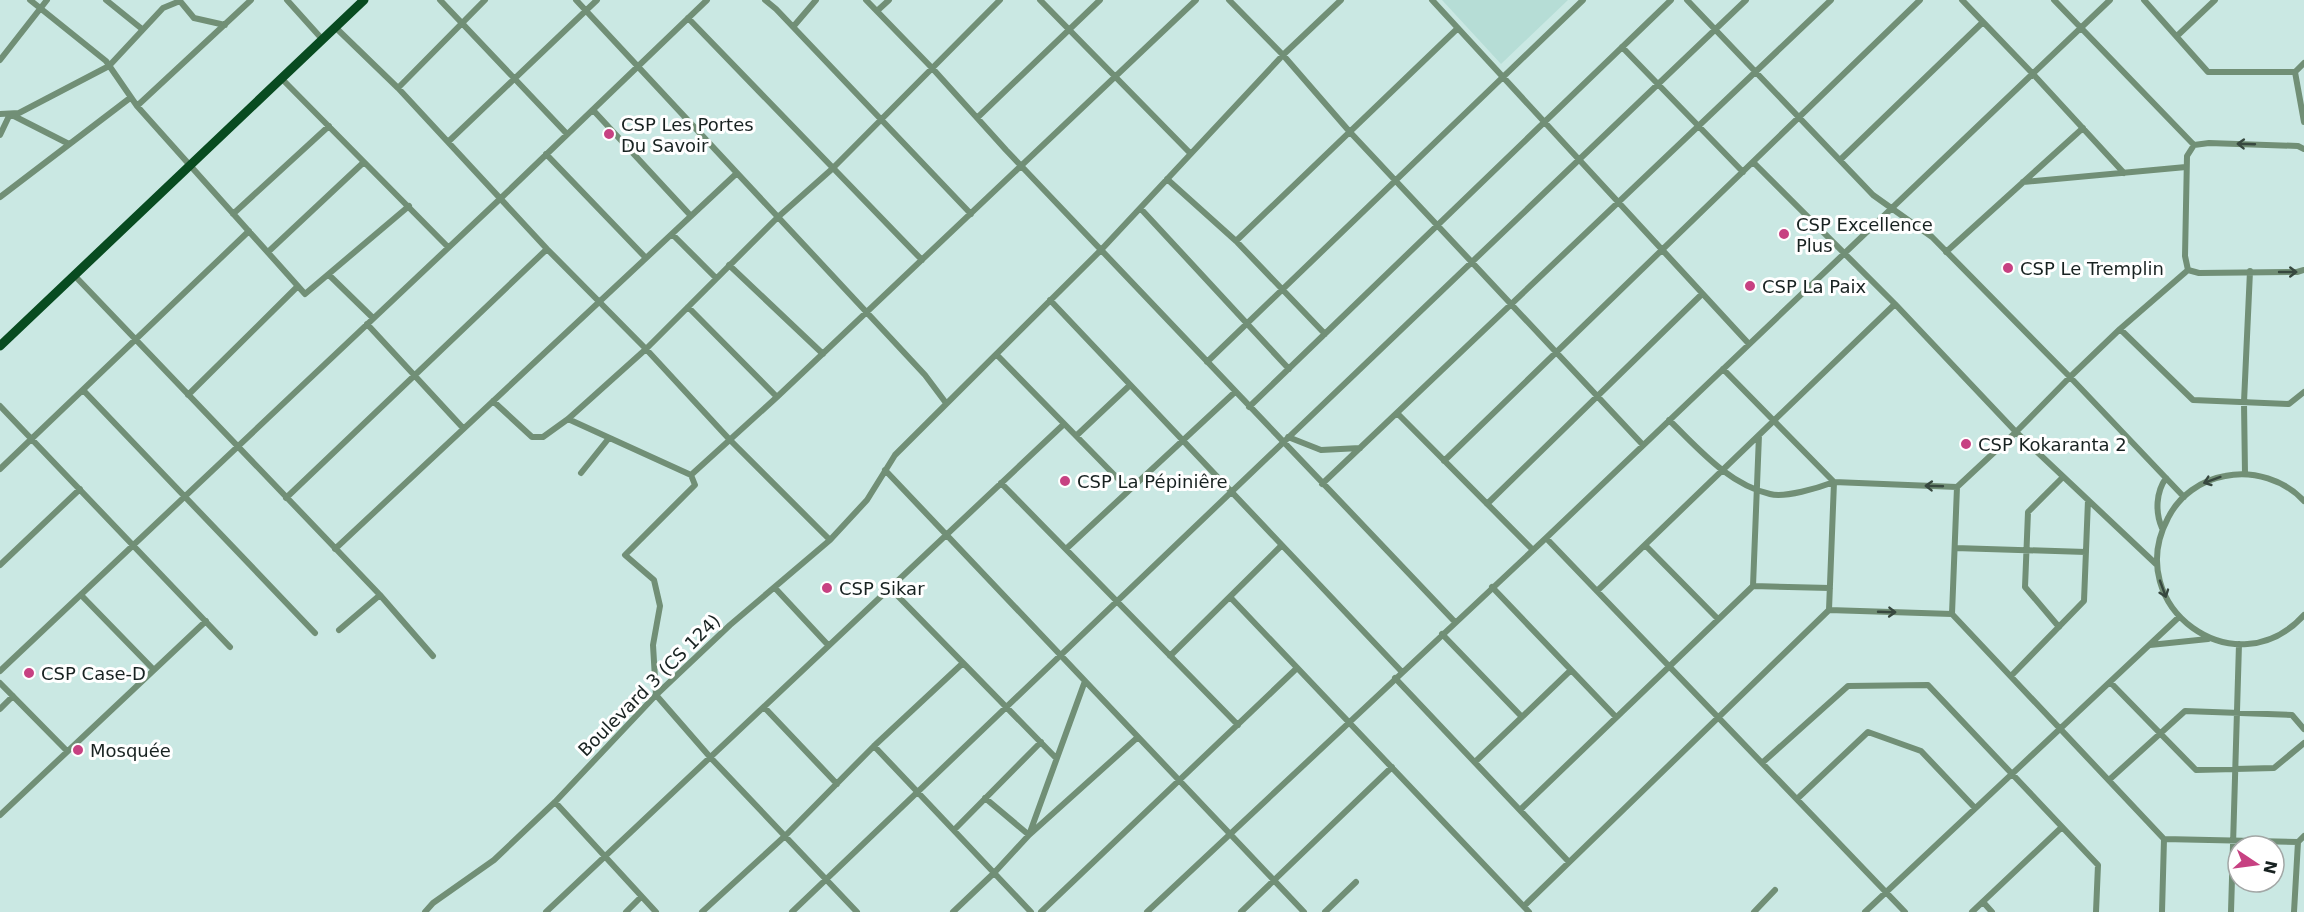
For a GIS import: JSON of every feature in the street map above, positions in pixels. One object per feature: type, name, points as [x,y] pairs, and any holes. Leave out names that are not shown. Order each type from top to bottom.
[{"type":"main road","points":[[0,346],[364,0]]},
{"type":"street","points":[[30,0],[109,66],[136,106],[305,294],[409,206]]},
{"type":"street","points":[[0,60],[47,0]]},
{"type":"street","points":[[106,0],[142,29]]},
{"type":"street","points":[[136,106],[251,0]]},
{"type":"street","points":[[287,0],[322,39]]},
{"type":"street","points":[[440,0],[567,134]]},
{"type":"street","points":[[398,88],[484,0]]},
{"type":"street","points":[[576,0],[925,375],[946,403]]},
{"type":"street","points":[[449,141],[597,0]]},
{"type":"street","points":[[0,671],[501,198],[707,0]]},
{"type":"street","points":[[765,0],[971,214]]},
{"type":"street","points":[[793,27],[816,0]]},
{"type":"street","points":[[866,0],[1249,407],[1286,439],[1323,484],[1455,622]]},
{"type":"street","points":[[877,11],[889,0]]},
{"type":"street","points":[[493,401],[532,437],[536,438],[543,437],[568,419],[645,349],[778,217],[832,169],[1000,0]]},
{"type":"street","points":[[1040,0],[1190,153]]},
{"type":"street","points":[[977,118],[1100,0]]},
{"type":"street","points":[[691,475],[824,354],[1196,0]]},
{"type":"street","points":[[1229,0],[1283,55],[1349,131],[1643,445]]},
{"type":"street","name":"Boulevard 3 (CS 124)","points":[[425,912],[443,896],[494,860],[555,802],[656,695],[730,625],[830,540],[867,500],[895,455],[1101,250],[1283,55],[1341,0]]},
{"type":"street","points":[[1432,0],[1749,344]]},
{"type":"street","points":[[1207,362],[1583,0]]},
{"type":"street","points":[[1249,407],[1671,0]]},
{"type":"street","points":[[1687,0],[1873,195],[1932,237],[2070,376],[2184,497]]},
{"type":"street","points":[[792,912],[1746,0]]},
{"type":"street","points":[[1323,484],[1831,0]]},
{"type":"street","points":[[1444,460],[1920,0]]},
{"type":"street","points":[[1962,0],[2124,173]]},
{"type":"street","points":[[2054,0],[2194,145],[2298,146],[2304,149]]},
{"type":"street","points":[[1147,912],[1546,538],[2110,0]]},
{"type":"street","points":[[2145,0],[2208,72],[2295,72],[2304,63]]},
{"type":"street","points":[[2177,36],[2215,0]]},
{"type":"street","points":[[0,114],[20,113],[109,66],[163,8],[180,1],[194,18],[225,25]]},
{"type":"street","points":[[688,18],[922,260]]},
{"type":"street","points":[[1840,160],[1983,22]]},
{"type":"street","points":[[335,27],[398,88],[547,249],[730,440],[830,540]]},
{"type":"street","points":[[1236,241],[1458,28]]},
{"type":"street","points":[[1622,47],[1743,172]]},
{"type":"street","points":[[2295,72],[2304,122]]},
{"type":"street","points":[[282,79],[448,247]]},
{"type":"street","points":[[0,197],[130,98]]},
{"type":"street","points":[[592,110],[691,216]]},
{"type":"street","points":[[0,135],[10,114]]},
{"type":"street","points":[[10,114],[69,144]]},
{"type":"street","points":[[233,214],[329,126]]},
{"type":"street","points":[[1946,252],[2083,128]]},
{"type":"street","points":[[2188,270],[2185,256],[2187,156],[2194,145]]},
{"type":"street","points":[[546,154],[646,258]]},
{"type":"street","points":[[268,252],[364,162]]},
{"type":"street","points":[[1753,162],[1895,304],[2016,432],[2157,565]]},
{"type":"street","points":[[2023,182],[2187,167]]},
{"type":"street","points":[[335,549],[737,173]]},
{"type":"street","points":[[1167,179],[1236,241],[1325,334]]},
{"type":"street","points":[[1140,209],[1289,369]]},
{"type":"street","points":[[0,468],[249,231]]},
{"type":"street","points":[[672,234],[716,278]]},
{"type":"street","points":[[286,498],[547,249]]},
{"type":"street","points":[[729,265],[824,354]]},
{"type":"street","points":[[2188,270],[2199,273],[2304,270]]},
{"type":"street","points":[[1952,614],[1957,487],[2120,329],[2188,270]]},
{"type":"street","points":[[2245,474],[2244,402],[2250,271]]},
{"type":"street","points":[[74,275],[380,595],[433,656]]},
{"type":"street","points":[[329,275],[415,376],[463,428]]},
{"type":"street","points":[[188,395],[298,286]]},
{"type":"street","points":[[1487,504],[1702,294]]},
{"type":"street","points":[[1050,300],[1402,672]]},
{"type":"street","points":[[1597,591],[1895,304]]},
{"type":"street","points":[[688,307],[777,397]]},
{"type":"street","points":[[2120,329],[2193,400],[2289,404],[2304,392]]},
{"type":"street","points":[[997,355],[1129,490]]},
{"type":"street","points":[[1524,906],[1829,610],[1834,482],[1723,369]]},
{"type":"street","points":[[1076,436],[1129,386]]},
{"type":"street","points":[[83,390],[315,633]]},
{"type":"street","points":[[1066,549],[1235,392]]},
{"type":"street","points":[[0,406],[230,647]]},
{"type":"street","points":[[1397,413],[1532,549]]},
{"type":"street","points":[[568,419],[691,475],[695,485],[625,555],[654,580],[660,606],[653,645],[656,695],[710,757],[857,912]]},
{"type":"street","points":[[1669,420],[1722,471],[1772,495],[1812,490],[1834,482],[1957,487]]},
{"type":"street","points":[[546,912],[1064,424]]},
{"type":"street","points":[[1520,810],[1753,586],[1759,435]]},
{"type":"street","points":[[580,473],[609,438]]},
{"type":"street","points":[[1286,439],[1321,450],[1360,448]]},
{"type":"street","points":[[885,470],[1304,912]]},
{"type":"street","points":[[2212,639],[2189,626],[2179,617],[2164,593],[2157,565],[2157,546],[2162,528],[2171,511],[2200,485],[2218,477],[2245,474],[2283,484],[2303,499]]},
{"type":"street","points":[[2059,627],[2025,587],[2028,512],[2063,477]]},
{"type":"street","points":[[2162,528],[2158,499],[2161,486],[2166,478]]},
{"type":"street","points":[[1001,483],[1238,725]]},
{"type":"street","points":[[0,565],[80,489]]},
{"type":"street","points":[[2011,676],[2084,601],[2088,500]]},
{"type":"street","points":[[1546,538],[1905,912]]},
{"type":"street","points":[[1645,544],[1718,619]]},
{"type":"street","points":[[1170,656],[1281,546]]},
{"type":"street","points":[[1955,548],[2086,552]]},
{"type":"street","points":[[1753,586],[1830,588]]},
{"type":"street","points":[[1492,587],[1616,717]]},
{"type":"street","points":[[775,588],[828,645]]},
{"type":"street","points":[[890,588],[1056,758]]},
{"type":"street","points":[[81,595],[154,670]]},
{"type":"street","points":[[339,630],[380,595]]},
{"type":"street","points":[[1230,597],[1529,912]]},
{"type":"street","points":[[1829,610],[1952,614],[2164,839],[2162,912]]},
{"type":"street","points":[[2149,645],[2212,639],[2251,644],[2276,636],[2298,622],[2304,615]]},
{"type":"street","points":[[1865,912],[2179,617]]},
{"type":"street","points":[[0,815],[206,621]]},
{"type":"street","points":[[2298,622],[2304,628]]},
{"type":"street","points":[[1442,634],[1522,717]]},
{"type":"street","points":[[2233,834],[2239,644]]},
{"type":"street","points":[[702,912],[785,836],[874,746],[963,663]]},
{"type":"street","points":[[1041,912],[1297,668]]},
{"type":"street","points":[[1475,762],[1571,670]]},
{"type":"street","points":[[1395,678],[1569,862]]},
{"type":"street","points":[[1029,835],[1085,681]]},
{"type":"street","points":[[2110,682],[2196,770],[2274,768],[2304,743]]},
{"type":"street","points":[[0,683],[67,751]]},
{"type":"street","points":[[1762,763],[1848,686],[1928,685],[2098,865],[2096,912]]},
{"type":"street","points":[[0,709],[13,696]]},
{"type":"street","points":[[764,707],[837,784]]},
{"type":"street","points":[[2109,780],[2185,711],[2292,715],[2304,729]]},
{"type":"street","points":[[1797,799],[1868,732],[1921,751],[1975,808]]},
{"type":"street","points":[[953,912],[1029,835],[1138,736]]},
{"type":"street","points":[[954,830],[1041,742]]},
{"type":"street","points":[[874,746],[1031,912]]},
{"type":"street","points":[[1241,912],[1392,767]]},
{"type":"street","points":[[986,798],[1029,835]]},
{"type":"street","points":[[555,802],[656,912]]},
{"type":"street","points":[[1972,912],[2062,827]]},
{"type":"street","points":[[2304,836],[2298,842],[2294,910],[2304,909]]},
{"type":"street","points":[[2164,839],[2226,840]]},
{"type":"street","points":[[2286,842],[2298,842]]},
{"type":"street","points":[[1325,912],[1356,882]]},
{"type":"street","points":[[1754,912],[1775,890]]},
{"type":"street","points":[[2231,912],[2232,894]]},
{"type":"street","points":[[626,912],[641,897]]},
{"type":"street","points":[[1983,902],[1992,912]]},
{"type":"shaded area","points":[[1442,0],[1568,0],[1501,64]]},
{"type":"place","name":"CSP Les Portes Du Savoir","points":[[609,134]]},
{"type":"place","name":"CSP Excellence Plus","points":[[1784,234]]},
{"type":"place","name":"CSP Le Tremplin","points":[[2008,268]]},
{"type":"place","name":"CSP La Paix","points":[[1750,286]]},
{"type":"place","name":"CSP Kokaranta 2","points":[[1966,444]]},
{"type":"place","name":"CSP La Pépiniêre","points":[[1065,481]]},
{"type":"place","name":"CSP Sikar","points":[[827,588]]},
{"type":"place","name":"CSP Case-D","points":[[29,673]]},
{"type":"place","name":"Mosquée","points":[[78,750]]}]
